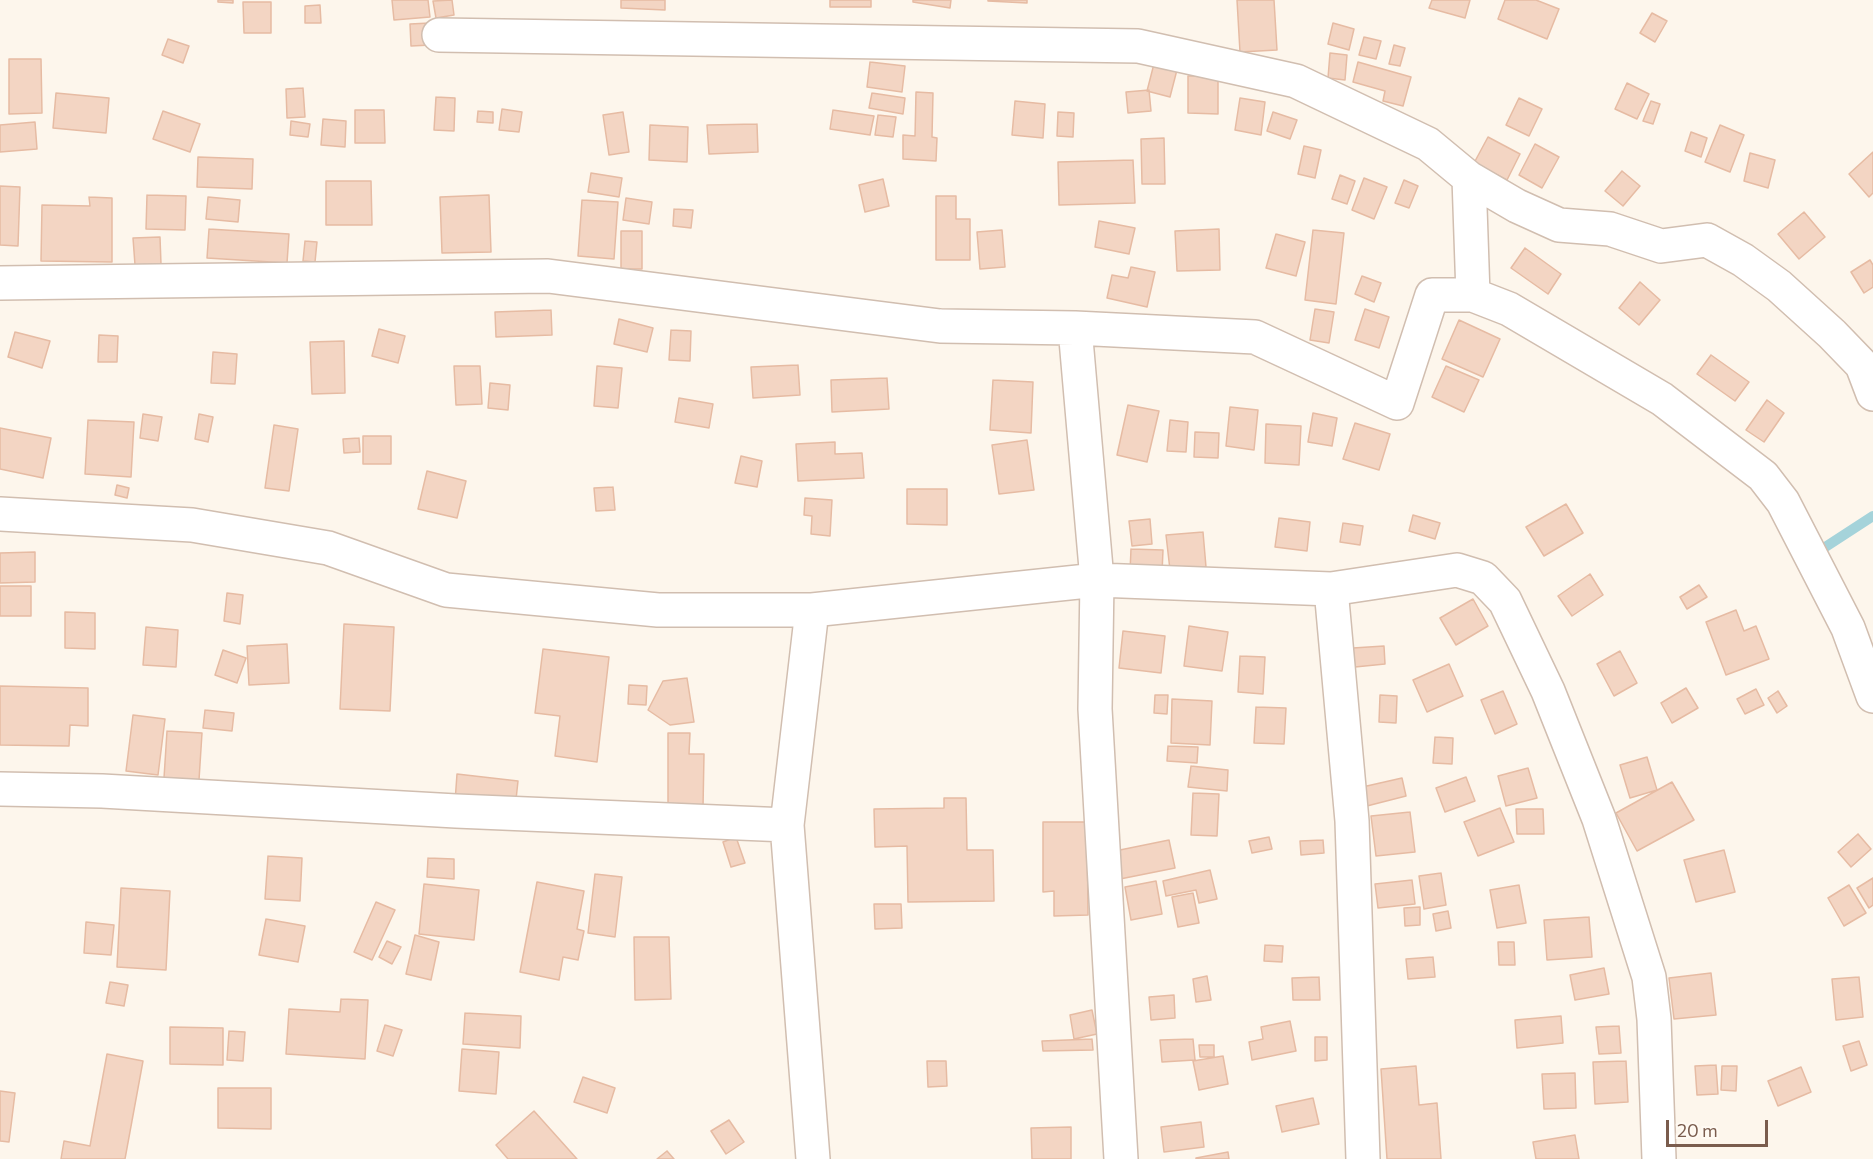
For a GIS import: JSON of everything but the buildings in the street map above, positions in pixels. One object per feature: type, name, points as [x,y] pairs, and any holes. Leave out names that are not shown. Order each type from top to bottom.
[{"type":"street","points":[[439,35],[1138,46],[1296,81],[1428,144],[1469,178],[1517,206],[1559,225],[1610,230],[1661,246],[1707,240],[1743,260],[1779,286],[1832,334],[1862,365],[1873,394]]},
{"type":"street","points":[[1469,178],[1473,295]]},
{"type":"street","points":[[0,283],[548,276],[940,326],[1075,328],[1255,337],[1397,403],[1432,295],[1473,295],[1509,309],[1662,399],[1763,476],[1783,502],[1848,628],[1873,696]]},
{"type":"street","points":[[1075,328],[1097,580],[1095,709],[1121,1159]]},
{"type":"street","points":[[0,514],[192,525],[328,548],[446,590],[658,610],[812,610],[1097,580],[1331,589],[1457,570],[1483,579],[1505,602],[1548,691],[1599,819],[1649,977],[1654,1019],[1659,1159]]},
{"type":"street","points":[[1331,589],[1352,821],[1363,1159]]},
{"type":"street","points":[[812,610],[788,825],[813,1159]]},
{"type":"street","points":[[0,789],[102,790],[456,811],[788,825]]},
{"type":"waterway","points":[[1813,555],[1873,516]]}]
